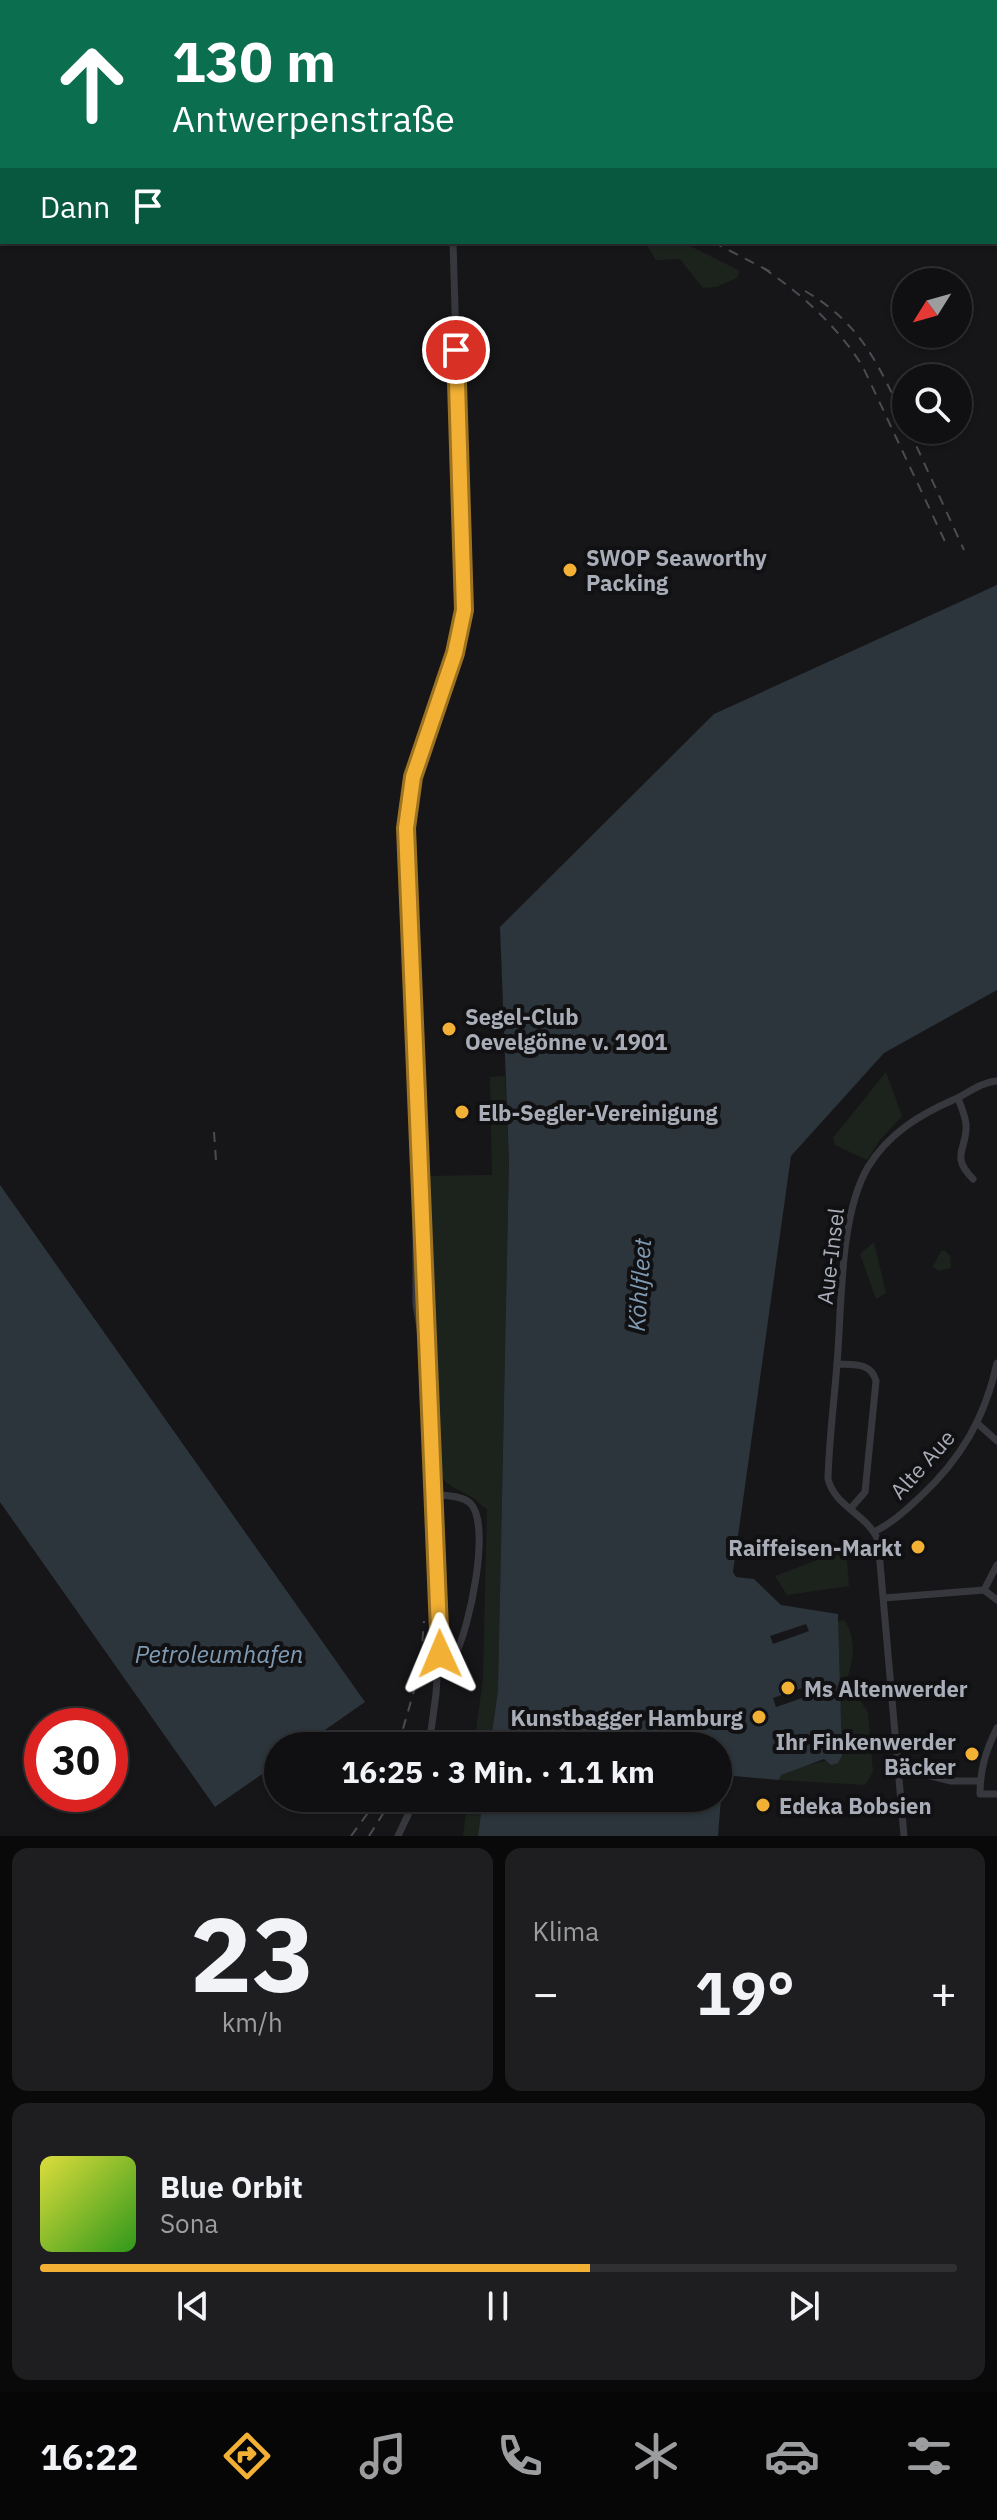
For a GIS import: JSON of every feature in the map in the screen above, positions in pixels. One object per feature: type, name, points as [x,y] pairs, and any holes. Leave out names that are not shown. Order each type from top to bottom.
[{"type":"street","points":[[430,1732],[440,1641],[407,819],[413,777],[455,653],[465,592],[453,244]]},
{"type":"street","name":"Aue-Insel","points":[[874,1532],[851,1508],[837,1499],[828,1479],[847,1241],[855,1197],[876,1157],[907,1125],[985,1083],[997,1081]]},
{"type":"street","points":[[958,1098],[966,1127],[960,1159],[962,1167],[973,1179]]},
{"type":"street","name":"Alte Aue","points":[[874,1532],[897,1518],[937,1481],[962,1451],[978,1424],[997,1363]]},
{"type":"street","points":[[837,1364],[868,1367],[876,1381],[865,1492],[851,1508]]},
{"type":"street","points":[[978,1424],[997,1441]]},
{"type":"street","points":[[434,1494],[463,1499],[474,1508],[478,1519],[476,1579],[463,1641],[455,1655]]},
{"type":"street","points":[[874,1532],[878,1540],[884,1598],[904,1836]]},
{"type":"street","points":[[984,1590],[997,1565]]},
{"type":"street","points":[[884,1598],[984,1590],[997,1600]]},
{"type":"street","points":[[997,1728],[982,1762],[980,1781],[980,1794],[997,1794]]},
{"type":"street","points":[[898,1768],[951,1781],[980,1781]]},
{"type":"street","points":[[398,1836],[409,1812]]},
{"type":"shaded area","points":[[646,244],[686,244],[740,271],[737,278],[716,287],[703,288],[680,259],[656,260]]},
{"type":"shaded area","points":[[886,1072],[902,1116],[867,1160],[835,1145],[833,1138]]},
{"type":"shaded area","points":[[505,1076],[509,1161],[498,1691],[492,1732],[476,1732],[483,1678],[487,1509],[446,1482],[435,1455],[424,1176],[492,1175],[490,1077]]},
{"type":"shaded area","points":[[874,1242],[886,1293],[876,1299],[860,1254]]},
{"type":"shaded area","points":[[941,1251],[950,1256],[951,1268],[938,1271],[933,1266]]},
{"type":"shaded area","points":[[834,1554],[841,1555],[847,1561],[849,1586],[787,1595],[775,1576]]},
{"type":"shaded area","points":[[844,1620],[851,1633],[853,1654],[848,1676],[840,1679],[838,1622]]},
{"type":"shaded area","points":[[850,1683],[868,1713],[873,1772],[865,1785],[779,1780],[781,1775],[795,1768],[842,1757],[840,1686]]},
{"type":"shaded area","points":[[466,1812],[481,1812],[478,1836],[463,1836]]},
{"type":"water","name":"Köhlfleet","points":[[997,585],[997,990],[884,1053],[791,1156],[733,1572],[736,1577],[754,1579],[781,1605],[838,1614],[842,1756],[838,1763],[831,1765],[824,1759],[781,1775],[779,1780],[732,1776],[732,1732],[492,1732],[498,1691],[509,1161],[500,927],[714,714]]},
{"type":"water","name":"Petroleumhafen","points":[[0,1185],[365,1702],[322,1732],[264,1732],[264,1773],[215,1807],[0,1502]]},
{"type":"water","points":[[481,1812],[720,1812],[718,1836],[478,1836]]},
{"type":"pier","points":[[806,1624],[809,1631],[773,1644],[770,1636]]},
{"type":"pier","points":[[808,1686],[811,1695],[776,1707],[773,1698]]},
{"type":"railway","points":[[717,244],[773,273]]},
{"type":"railway","points":[[763,268],[818,312],[863,367],[948,548]]},
{"type":"railway","points":[[805,291],[825,304],[855,332],[892,394]]},
{"type":"railway","points":[[915,444],[964,550]]},
{"type":"railway","points":[[214,1132],[216,1160]]},
{"type":"railway","points":[[402,1732],[420,1670],[424,1621]]},
{"type":"railway","points":[[351,1836],[369,1812]]},
{"type":"railway","points":[[369,1836],[384,1812]]},
{"type":"place","name":"SWOP Seaworthy Packing","points":[[570,570]]},
{"type":"place","name":"Segel-Club Oevelgönne v. 1901","points":[[449,1029]]},
{"type":"place","name":"Elb-Segler-Vereinigung","points":[[462,1112]]},
{"type":"place","name":"Raiffeisen-Markt","points":[[918,1547]]},
{"type":"place","name":"Ms Altenwerder","points":[[788,1688]]},
{"type":"place","name":"Kunstbagger Hamburg","points":[[759,1717]]},
{"type":"place","name":"Ihr Finkenwerder Bäcker","points":[[972,1754]]},
{"type":"place","name":"Edeka Bobsien","points":[[763,1805]]},
{"type":"route","points":[[440,1654],[406,828],[413,777],[455,653],[464,610],[456,350]]}]
